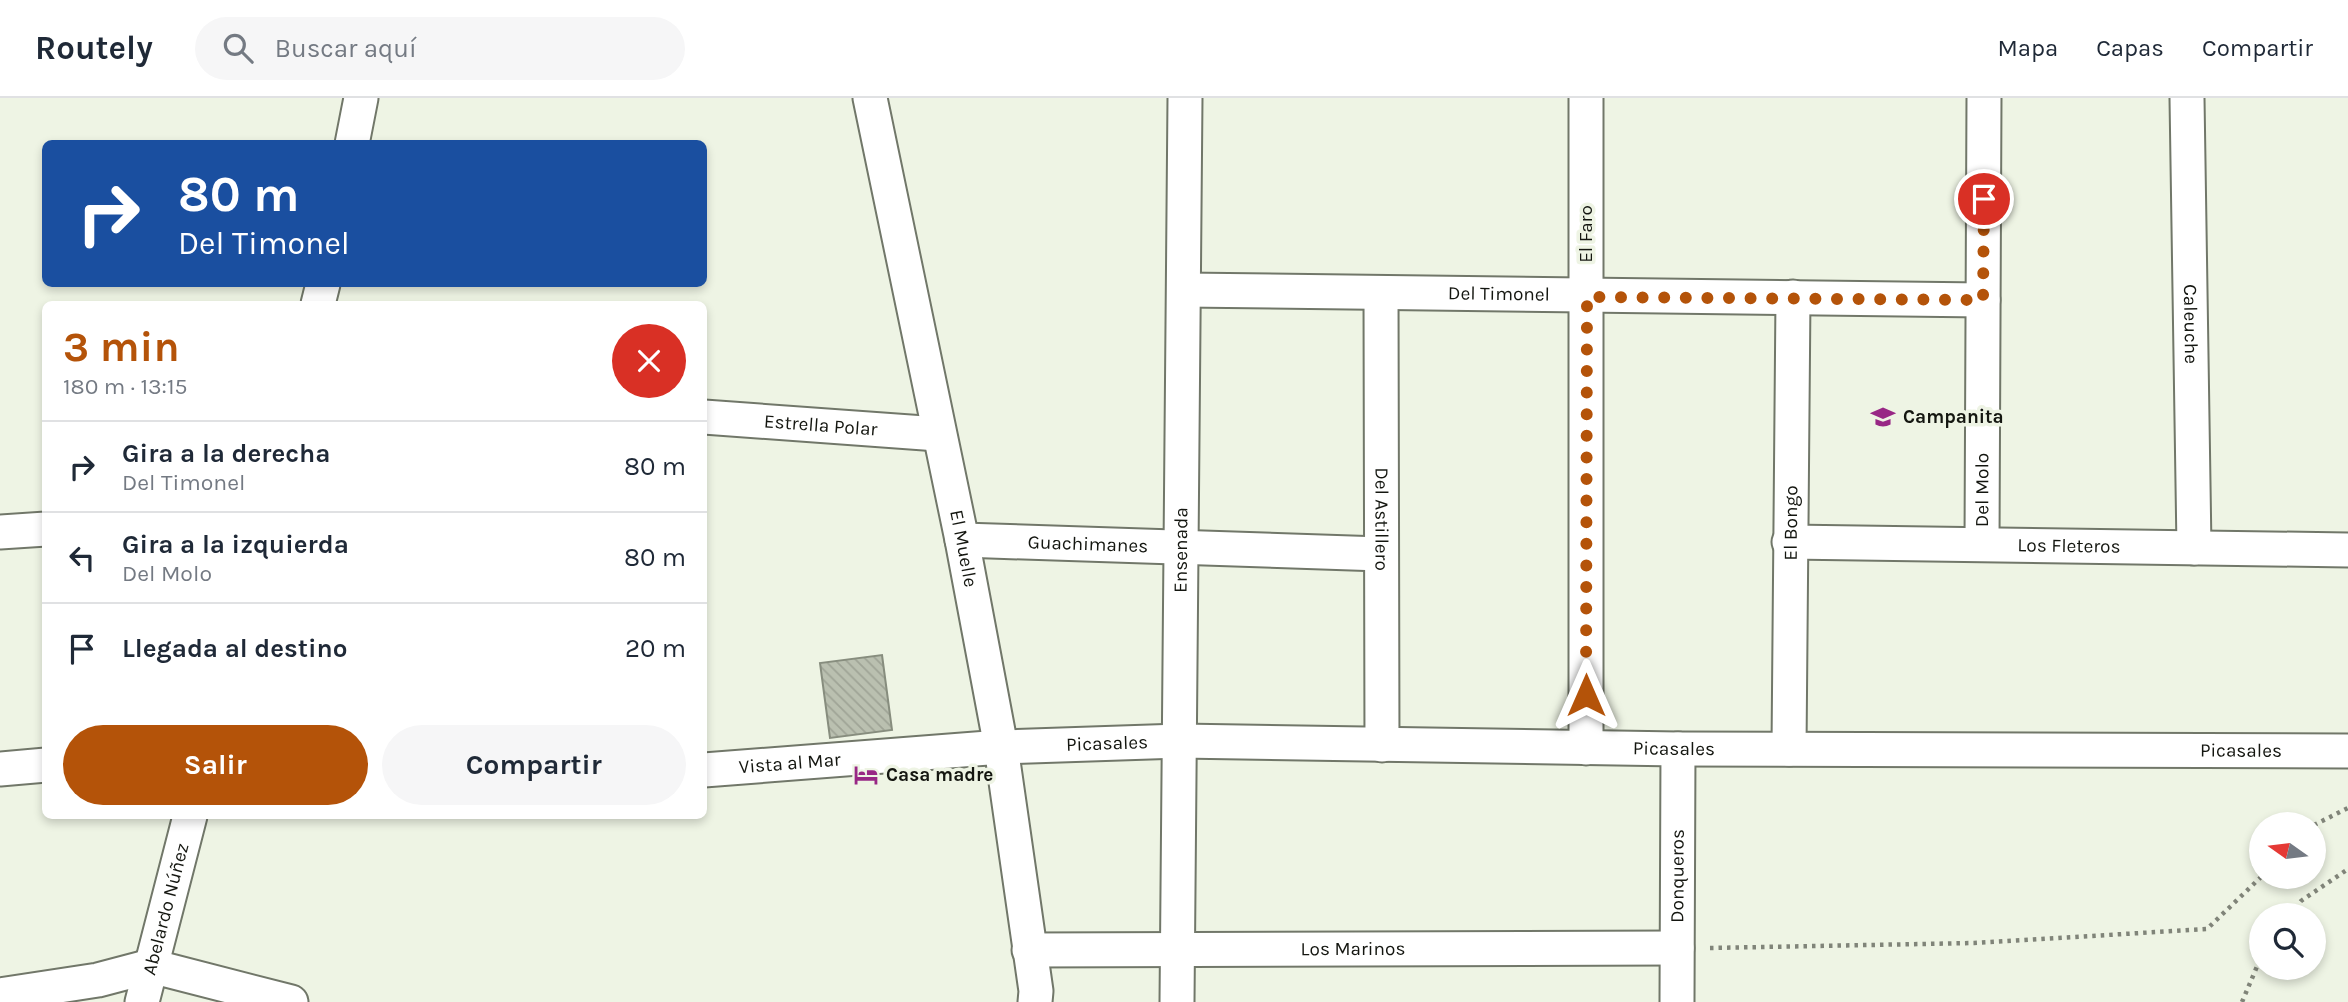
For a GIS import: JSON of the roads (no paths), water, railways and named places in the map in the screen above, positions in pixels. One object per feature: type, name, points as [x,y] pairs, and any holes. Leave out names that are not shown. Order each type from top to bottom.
[{"type":"street","points":[[353,140],[361,98]]},
{"type":"street","name":"El Muelle","points":[[870,98],[962,540],[1001,747],[1035,1002]]},
{"type":"street","name":"Ensenada","points":[[1177,1002],[1185,98]]},
{"type":"street","name":"El Faro","points":[[1586,98],[1586,748]]},
{"type":"street","name":"Del Molo","points":[[1982,544],[1984,98]]},
{"type":"street","name":"Caleuche","points":[[2187,98],[2194,548]]},
{"type":"street","name":"Del Timonel","points":[[1184,290],[1983,300]]},
{"type":"street","name":"Del Astillero","points":[[1381,293],[1381,745]]},
{"type":"street","name":"El Bongo","points":[[1789,749],[1793,297]]},
{"type":"street","name":"Estrella Polar","points":[[707,417],[938,434]]},
{"type":"street","points":[[0,532],[42,529]]},
{"type":"street","name":"Guachimanes","points":[[962,540],[1381,554]]},
{"type":"street","name":"Los Fleteros","points":[[1789,542],[2348,550]]},
{"type":"street","name":"Picasales","points":[[1001,747],[1180,741],[1678,749],[2348,751]]},
{"type":"street","name":"Vista al Mar","points":[[707,770],[1001,747]]},
{"type":"street","name":"Donqueros","points":[[1677,1002],[1678,749]]},
{"type":"street","points":[[0,769],[42,765]]},
{"type":"street","name":"Abelardo Núñez","points":[[142,1002],[189,819]]},
{"type":"street","name":"Los Marinos","points":[[1030,950],[1178,947],[1677,948]]},
{"type":"street","points":[[0,995],[98,980],[151,966],[291,1002]]},
{"type":"place","name":"Campanita","points":[[1883,417]]},
{"type":"place","name":"Casa madre","points":[[866,775]]}]
